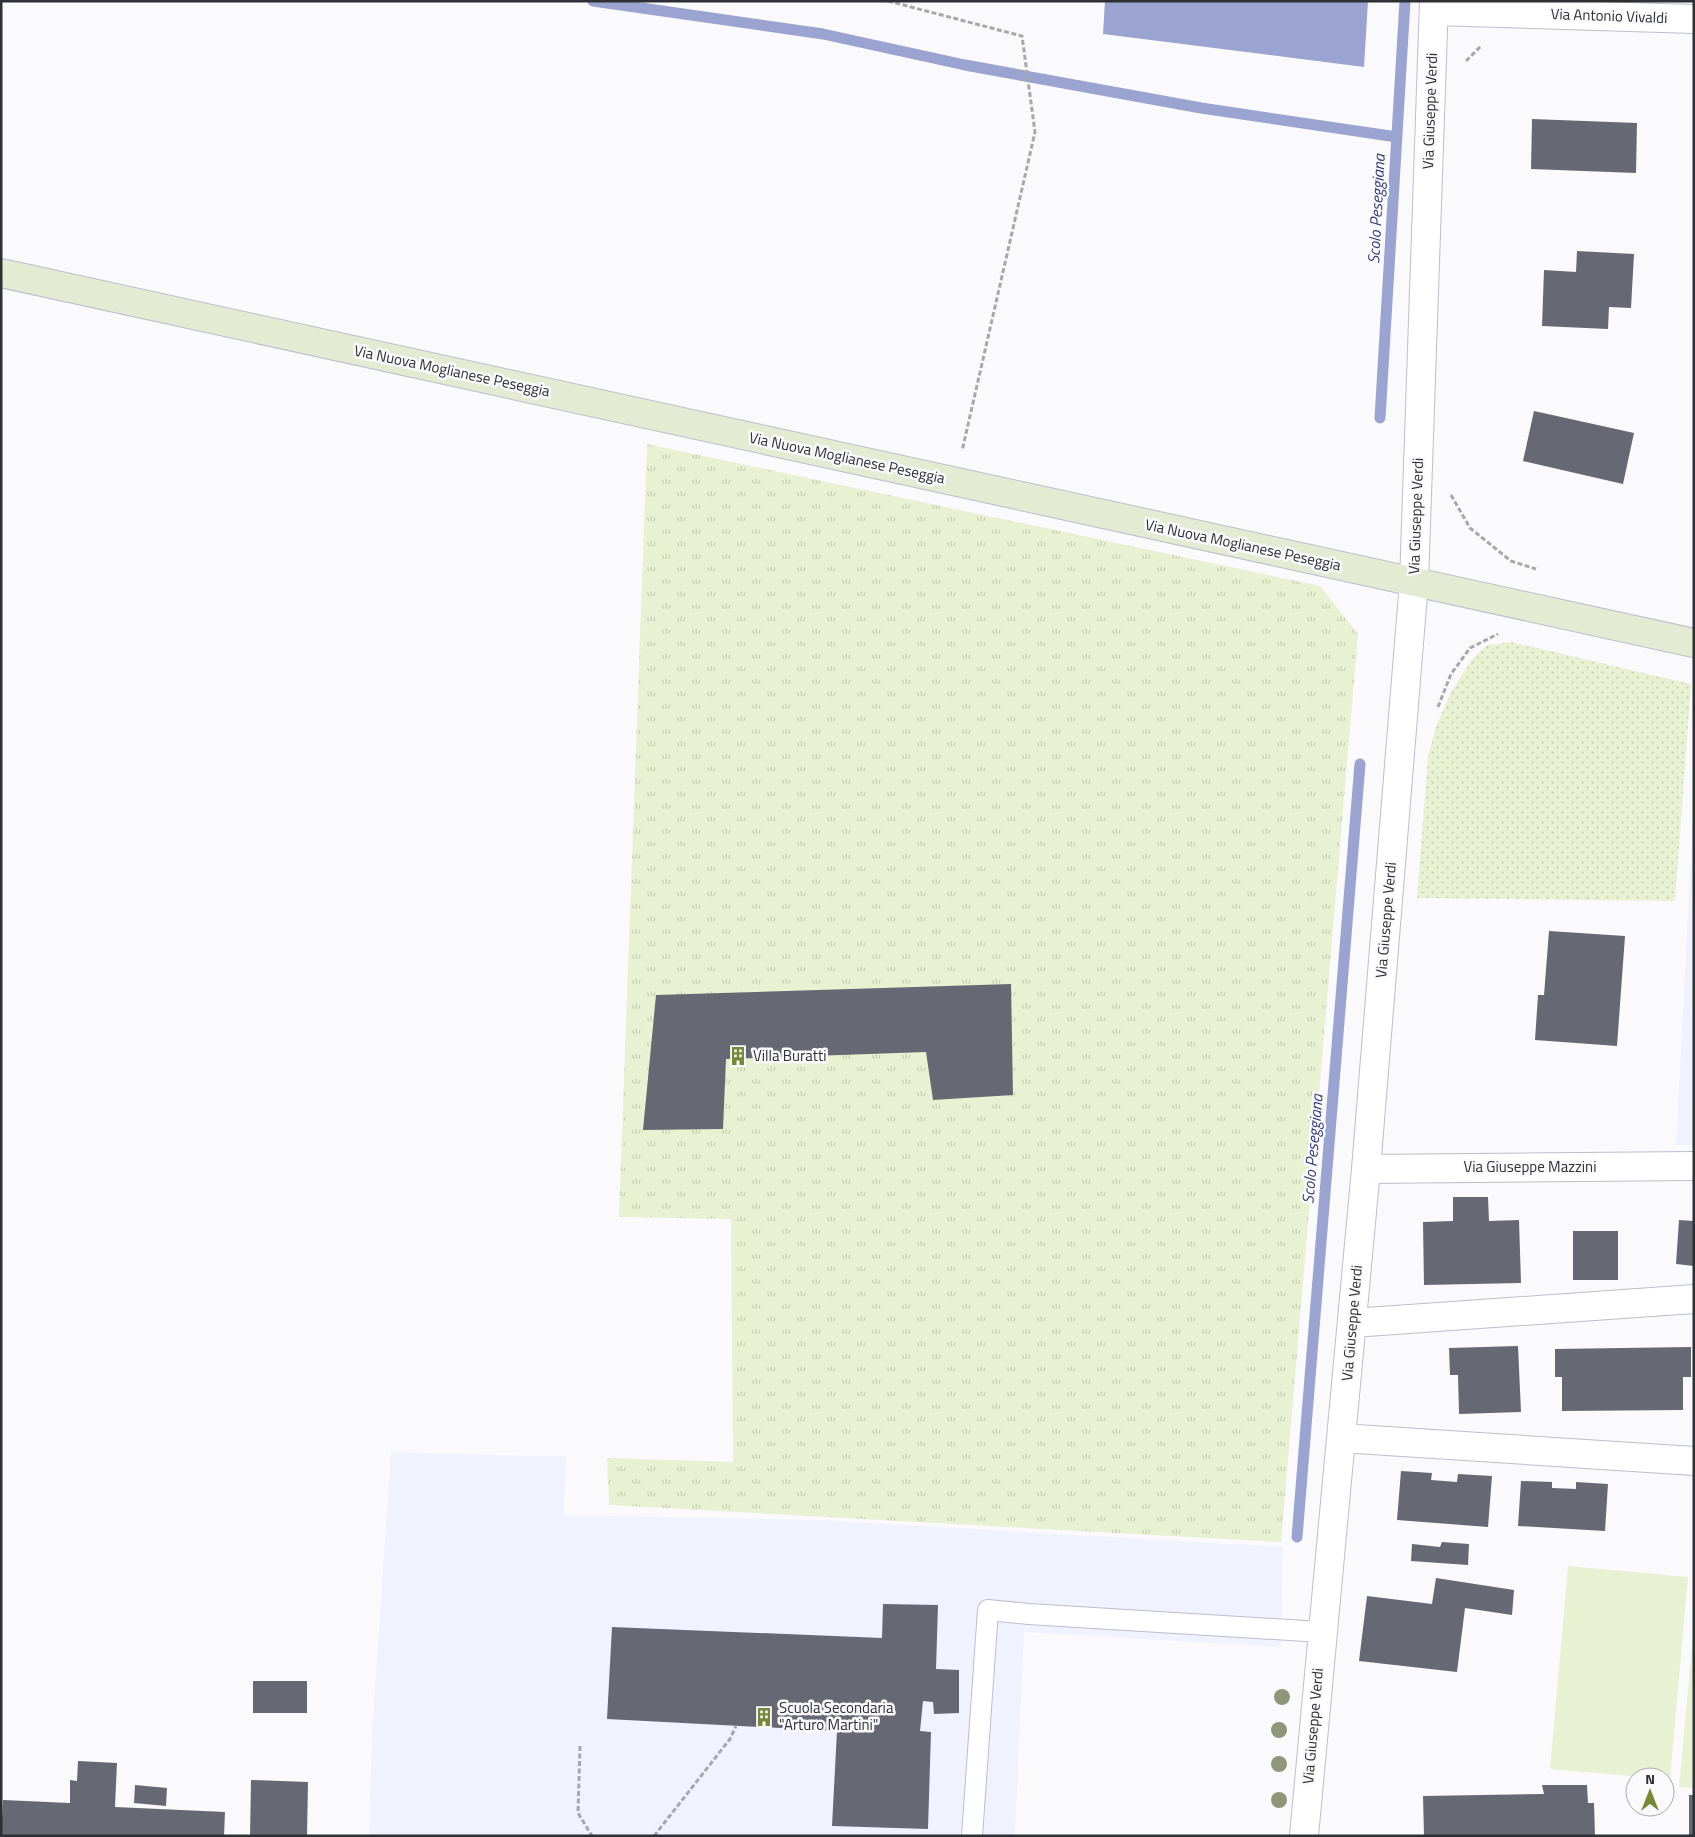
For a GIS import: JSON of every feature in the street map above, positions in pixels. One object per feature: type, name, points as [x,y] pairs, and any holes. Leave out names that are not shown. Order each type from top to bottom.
[{"type":"main road","name":"Via Nuova Moglianese Peseggia","points":[[1,273],[1694,643]]},
{"type":"street","name":"Via Antonio Vivaldi","points":[[1434,6],[1694,19]]},
{"type":"street","name":"Via Giuseppe Verdi","points":[[1304,1836],[1366,1169],[1414,582],[1434,6]]},
{"type":"street","name":"Via Giuseppe Mazzini","points":[[1366,1169],[1694,1166]]},
{"type":"street","points":[[1352,1324],[1694,1299]]},
{"type":"street","points":[[1341,1438],[1694,1460]]},
{"type":"lane","points":[[972,1836],[988,1610],[1322,1632]]},
{"type":"path","points":[[888,1],[1022,36],[1035,132],[955,482]]},
{"type":"path","points":[[1464,68],[1467,59],[1488,40]]},
{"type":"path","points":[[1449,487],[1452,497],[1470,528],[1511,561],[1536,569]]},
{"type":"path","points":[[654,1836],[730,1739],[736,1726]]},
{"type":"path","points":[[580,1746],[578,1813],[592,1836]]},
{"type":"shaded area","points":[[1694,799],[1694,1145],[1676,1145]]},
{"type":"shaded area","points":[[391,1452],[566,1457],[564,1515],[818,1520],[1283,1547],[1281,1647],[1024,1632],[1015,1836],[369,1836],[372,1733]]},
{"type":"green space","points":[[647,444],[1320,586],[1358,634],[1281,1542],[609,1505],[607,1458],[733,1462],[731,1219],[619,1217]]},
{"type":"green space","points":[[1511,642],[1691,684],[1675,901],[1417,898],[1428,757],[1436,727],[1450,694],[1472,659],[1487,645]]},
{"type":"green space","points":[[1568,1566],[1688,1577],[1671,1767],[1625,1767],[1625,1775],[1550,1769]]},
{"type":"green space","points":[[1694,1625],[1694,1788],[1679,1787]]},
{"type":"water","points":[[1105,1],[1368,1],[1364,67],[1103,34]]},
{"type":"building","points":[[1532,119],[1637,123],[1636,173],[1531,169]]},
{"type":"building","points":[[1577,251],[1634,254],[1631,308],[1609,307],[1608,329],[1542,326],[1544,270],[1576,272]]},
{"type":"building","points":[[1534,411],[1634,433],[1623,484],[1523,461]]},
{"type":"building","points":[[1549,931],[1625,936],[1617,1046],[1535,1040],[1538,995],[1544,995]]},
{"type":"building","name":"Villa Buratti","points":[[1011,984],[1013,1095],[933,1100],[926,1052],[726,1059],[723,1129],[643,1130],[656,995]]},
{"type":"building","points":[[1453,1197],[1488,1197],[1489,1221],[1519,1220],[1521,1283],[1424,1285],[1423,1222],[1453,1221]]},
{"type":"building","points":[[1679,1220],[1694,1221],[1694,1266],[1676,1264]]},
{"type":"building","points":[[1573,1231],[1618,1231],[1618,1280],[1573,1280]]},
{"type":"building","points":[[1518,1346],[1521,1412],[1459,1414],[1458,1375],[1450,1375],[1449,1348]]},
{"type":"building","points":[[1691,1347],[1691,1377],[1683,1377],[1683,1410],[1562,1411],[1562,1377],[1555,1377],[1555,1349]]},
{"type":"building","points":[[1401,1471],[1432,1473],[1431,1480],[1457,1482],[1458,1474],[1492,1476],[1488,1527],[1397,1520]]},
{"type":"building","points":[[1521,1481],[1552,1482],[1552,1488],[1576,1489],[1576,1482],[1608,1484],[1605,1531],[1518,1526]]},
{"type":"building","points":[[1442,1542],[1469,1544],[1468,1565],[1411,1561],[1412,1544],[1440,1547]]},
{"type":"building","points":[[1436,1578],[1514,1590],[1512,1615],[1465,1608],[1457,1672],[1359,1661],[1367,1596],[1432,1604]]},
{"type":"building","name":"Scuola Secondaria \"Arturo Martini\"","points":[[883,1604],[938,1605],[936,1669],[959,1670],[959,1713],[934,1714],[933,1702],[923,1701],[920,1731],[931,1732],[928,1829],[832,1826],[837,1731],[607,1719],[612,1627],[882,1638]]},
{"type":"building","points":[[253,1681],[307,1681],[307,1713],[253,1713]]},
{"type":"building","points":[[78,1761],[117,1763],[115,1807],[225,1812],[224,1836],[1,1836],[3,1800],[70,1803],[70,1780],[77,1781]]},
{"type":"building","points":[[251,1780],[308,1782],[307,1836],[250,1836]]},
{"type":"building","points":[[135,1785],[167,1788],[166,1806],[134,1803]]},
{"type":"building","points":[[1542,1785],[1587,1785],[1588,1803],[1594,1803],[1595,1836],[1424,1836],[1423,1796],[1544,1794]]},
{"type":"building","points":[[1689,1795],[1694,1795],[1694,1835],[1689,1835]]},
{"type":"waterway","points":[[593,1],[823,34],[965,65],[1201,108],[1397,137]]},
{"type":"waterway","name":"Scolo Peseggiana","points":[[1380,418],[1405,1]]},
{"type":"waterway","name":"Scolo Peseggiana","points":[[1297,1537],[1360,764]]},
{"type":"place","name":"Villa Buratti","points":[[738,1056]]},
{"type":"place","name":"Scuola Secondaria \"Arturo Martini\"","points":[[764,1717]]}]
